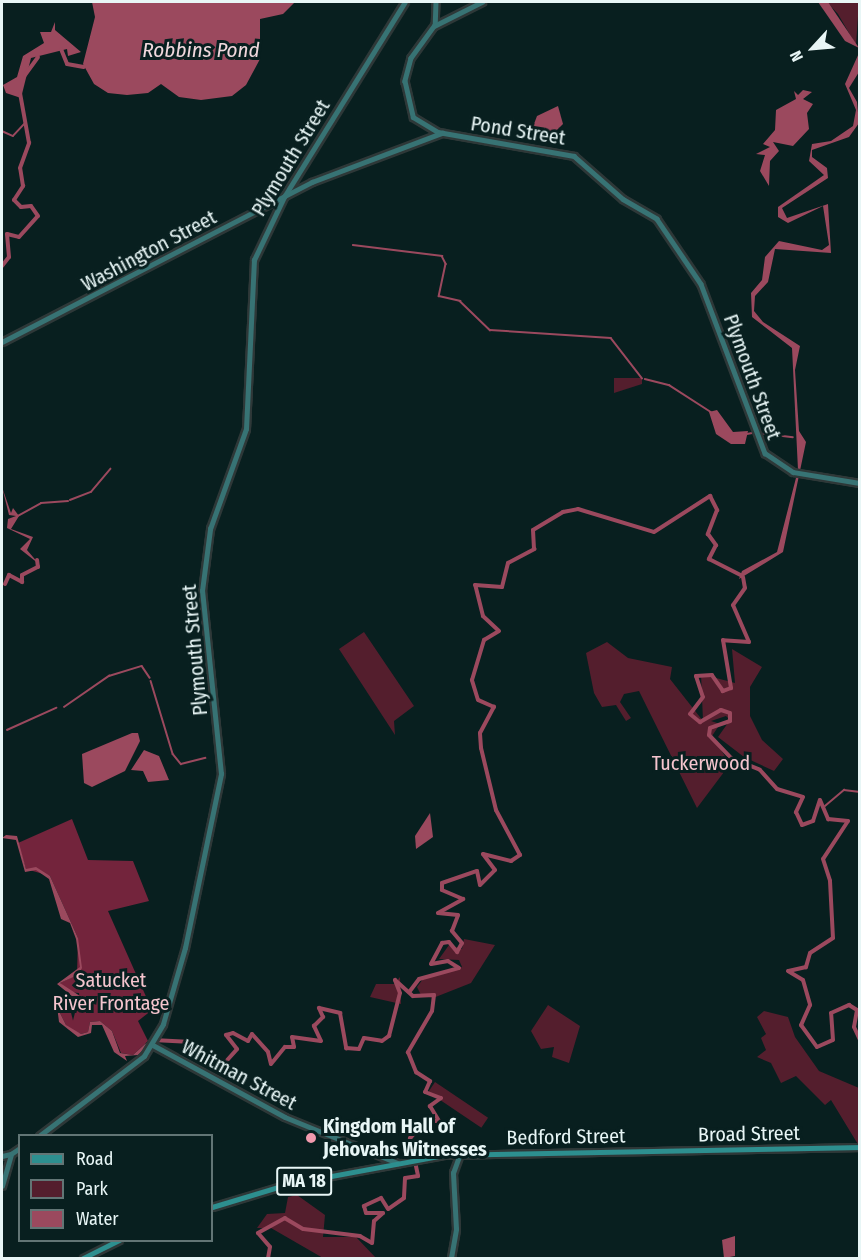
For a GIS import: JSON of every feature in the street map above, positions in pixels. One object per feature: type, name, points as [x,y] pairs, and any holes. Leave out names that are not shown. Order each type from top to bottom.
[{"type":"main road","name":"Plymouth Street","points":[[42,1134],[144,1056],[157,1040],[185,948],[221,771],[202,606],[207,541],[246,429],[254,260],[284,197],[405,2]]},
{"type":"main road","points":[[434,26],[436,2]]},
{"type":"main road","points":[[434,26],[482,2]]},
{"type":"main road","name":"Pond Street","points":[[434,26],[411,58],[404,87],[407,107],[421,124],[442,133],[574,156],[662,224]]},
{"type":"main road","name":"Washington Street","points":[[2,342],[284,197],[442,133]]},
{"type":"main road","name":"Plymouth Street","points":[[662,224],[703,288],[761,448],[796,472],[860,483]]},
{"type":"main road","points":[[144,1056],[165,1053],[157,1040]]},
{"type":"main road","name":"Whitman Street","points":[[165,1053],[285,1117],[398,1163]]},
{"type":"main road","name":"Broad Street","points":[[639,1151],[860,1148]]},
{"type":"main road","points":[[7,1166],[2,1157],[18,1149]]},
{"type":"main road","name":"Bedford Street","points":[[213,1207],[277,1187],[448,1155],[639,1151]]},
{"type":"main road","points":[[2,1186],[11,1154]]},
{"type":"main road","points":[[453,1171],[460,1154]]},
{"type":"main road","points":[[448,1155],[453,1171],[456,1233],[451,1258]]},
{"type":"main road","points":[[83,1258],[115,1242]]},
{"type":"green space","points":[[827,2],[859,2],[856,45],[838,14]]},
{"type":"green space","points":[[614,378],[642,378],[642,384],[614,393]]},
{"type":"green space","points":[[364,632],[414,706],[394,721],[395,735],[339,649]]},
{"type":"green space","name":"Tuckerwood","points":[[607,642],[628,658],[672,667],[670,679],[703,721],[701,674],[735,683],[732,649],[762,667],[750,687],[750,716],[762,740],[783,759],[774,771],[744,757],[718,737],[730,720],[726,716],[711,721],[720,724],[712,736],[730,764],[697,808],[639,691],[624,694],[620,702],[631,718],[626,721],[616,705],[602,707],[594,693],[586,653]]},
{"type":"green space","name":"Satucket River Frontage","points":[[72,819],[88,860],[133,861],[149,901],[108,911],[152,1010],[138,1021],[148,1041],[133,1055],[121,1053],[112,1031],[100,1021],[90,1022],[88,1032],[81,1034],[68,1029],[59,1011],[80,1003],[79,993],[68,992],[60,983],[77,975],[78,938],[50,876],[26,869],[18,843]]},
{"type":"green space","points":[[464,939],[495,945],[471,983],[433,998],[421,995],[417,987],[423,979],[462,967],[459,960],[439,959],[449,945],[462,949]]},
{"type":"green space","points":[[400,977],[401,1004],[370,997],[376,984],[394,984]]},
{"type":"green space","points":[[548,1005],[580,1026],[569,1063],[552,1057],[554,1047],[541,1049],[531,1031]]},
{"type":"green space","points":[[764,1011],[788,1017],[795,1037],[819,1071],[859,1088],[859,1146],[831,1100],[825,1105],[796,1076],[781,1083],[771,1063],[757,1057],[766,1050],[761,1038],[766,1034],[757,1017]]},
{"type":"green space","points":[[435,1082],[488,1118],[481,1128],[428,1092]]},
{"type":"green space","points":[[297,1195],[325,1215],[323,1237],[356,1237],[376,1258],[323,1258],[271,1228],[257,1228],[267,1214],[285,1213],[288,1197]]},
{"type":"water","name":"Robbins Pond","points":[[92,2],[295,2],[283,14],[260,19],[260,59],[246,85],[232,96],[201,100],[179,97],[161,84],[148,93],[127,95],[108,93],[94,84],[83,64],[95,17]]},
{"type":"water","points":[[818,2],[828,2],[859,48],[845,41]]},
{"type":"water","points":[[55,22],[55,30],[81,52],[68,56],[67,49],[31,58],[21,98],[6,93],[3,85],[17,77],[23,56],[44,43],[40,32],[51,32]]},
{"type":"water","points":[[859,53],[859,72],[849,88],[857,102],[859,123],[849,137],[812,150],[812,157],[827,168],[828,178],[782,208],[787,218],[828,204],[831,253],[775,249],[768,282],[755,296],[754,311],[763,322],[800,346],[795,370],[799,431],[806,442],[783,552],[739,579],[742,571],[777,552],[798,470],[792,348],[752,317],[751,293],[762,280],[765,257],[779,241],[822,250],[829,245],[823,206],[788,223],[778,217],[778,207],[824,175],[809,161],[812,144],[831,141],[853,126],[856,110],[845,84]]},
{"type":"water","points":[[803,90],[812,92],[803,99],[813,104],[807,113],[809,129],[793,146],[773,142],[779,151],[770,161],[769,186],[760,171],[765,155],[756,154],[770,147],[763,144],[775,130],[776,110],[796,99],[794,91],[798,95]]},
{"type":"water","points":[[558,106],[563,124],[556,131],[545,136],[531,132],[537,116]]},
{"type":"water","points":[[717,410],[733,432],[748,431],[745,444],[731,444],[716,434],[709,412]]},
{"type":"water","points":[[2,487],[11,513],[13,508],[19,516],[11,529],[33,537],[27,550],[39,564],[20,549],[30,539],[7,528],[8,519],[16,516],[9,515]]},
{"type":"water","points":[[132,733],[138,733],[140,741],[125,771],[92,787],[84,783],[82,754]]},
{"type":"water","points":[[144,750],[159,756],[169,780],[148,782],[143,771],[131,770]]},
{"type":"water","points":[[430,813],[433,837],[416,849],[415,836]]},
{"type":"water","points":[[6,835],[17,836],[26,869],[36,867],[50,876],[78,938],[82,968],[78,975],[60,983],[80,996],[78,1006],[59,1011],[66,1025],[81,1034],[88,1032],[90,1022],[100,1021],[112,1031],[120,1053],[133,1055],[154,1039],[138,1055],[125,1056],[127,1061],[114,1052],[102,1025],[92,1025],[91,1033],[78,1037],[59,1022],[57,1006],[78,1001],[57,984],[80,967],[76,939],[70,923],[61,919],[49,879],[36,870],[25,872],[16,840],[2,838]]},
{"type":"water","points":[[735,1236],[735,1256],[724,1258],[722,1240]]},
{"type":"waterway","points":[[61,49],[67,64],[84,67]]},
{"type":"waterway","points":[[25,75],[38,57]]},
{"type":"waterway","points":[[2,266],[9,257],[7,234],[19,237],[38,216],[31,206],[21,207],[14,200],[23,186],[20,168],[29,143],[20,93]]},
{"type":"waterway","points":[[2,131],[13,136],[24,124]]},
{"type":"waterway","points":[[353,245],[442,256],[446,264],[439,296],[460,301],[490,330],[611,338],[642,378]]},
{"type":"waterway","points":[[645,379],[669,385],[711,412]]},
{"type":"waterway","points":[[747,434],[752,433]]},
{"type":"waterway","points":[[759,433],[793,437]]},
{"type":"waterway","points":[[70,500],[91,492],[110,469]]},
{"type":"waterway","points":[[410,991],[419,979],[459,968],[448,961],[431,964],[442,943],[449,942],[457,952],[462,943],[452,931],[458,915],[438,913],[463,899],[442,890],[442,883],[477,871],[480,885],[495,870],[483,854],[511,861],[520,855],[496,810],[481,748],[480,733],[494,707],[478,700],[472,680],[484,640],[499,631],[483,616],[475,585],[502,587],[508,563],[534,549],[533,530],[563,512],[578,509],[654,532],[710,496],[717,510],[708,534],[716,545],[709,559],[742,576]]},
{"type":"waterway","points":[[18,516],[41,503],[68,501]]},
{"type":"waterway","points":[[5,584],[9,575],[22,582],[22,575],[38,567],[37,560]]},
{"type":"waterway","points":[[743,577],[745,588],[733,605],[749,642],[723,640],[731,688],[723,691],[712,675],[696,676],[703,697],[690,714],[700,722],[721,710],[730,713],[730,721],[710,728],[709,735],[731,758],[760,770],[777,789],[803,797],[796,812],[802,825],[813,821],[820,800],[828,819],[848,821],[823,859],[830,881],[833,938],[810,953],[806,967],[788,971],[803,980],[810,1005],[801,1025],[817,1047],[833,1040],[831,1013],[849,1005],[857,1010],[854,1027],[860,1040]]},
{"type":"waterway","points":[[64,707],[109,676],[142,666],[150,678]]},
{"type":"waterway","points":[[151,681],[173,754],[181,764],[205,758]]},
{"type":"waterway","points":[[7,730],[56,708]]},
{"type":"waterway","points":[[825,806],[844,790],[860,792]]},
{"type":"waterway","points":[[192,1044],[221,1067],[237,1049],[226,1035],[233,1033],[248,1041],[252,1034],[268,1052],[271,1064],[285,1047],[294,1047],[292,1037],[321,1041],[314,1026],[323,1017],[319,1008],[340,1013],[346,1048],[359,1049],[364,1038],[382,1041],[389,1036],[400,993],[395,980],[413,996],[434,995],[432,1011],[408,1052],[416,1072],[430,1081],[425,1092],[441,1098],[430,1106],[439,1121],[425,1121],[410,1138],[418,1176],[405,1178],[404,1198],[388,1209],[381,1198],[364,1206],[366,1213],[383,1213],[374,1221],[372,1243],[360,1236],[303,1229],[285,1218],[258,1233],[270,1247],[268,1258]]},
{"type":"waterway","points":[[153,1040],[187,1042]]},
{"type":"place","name":"Kingdom Hall of Jehovahs Witnesses","points":[[311,1138]]}]
